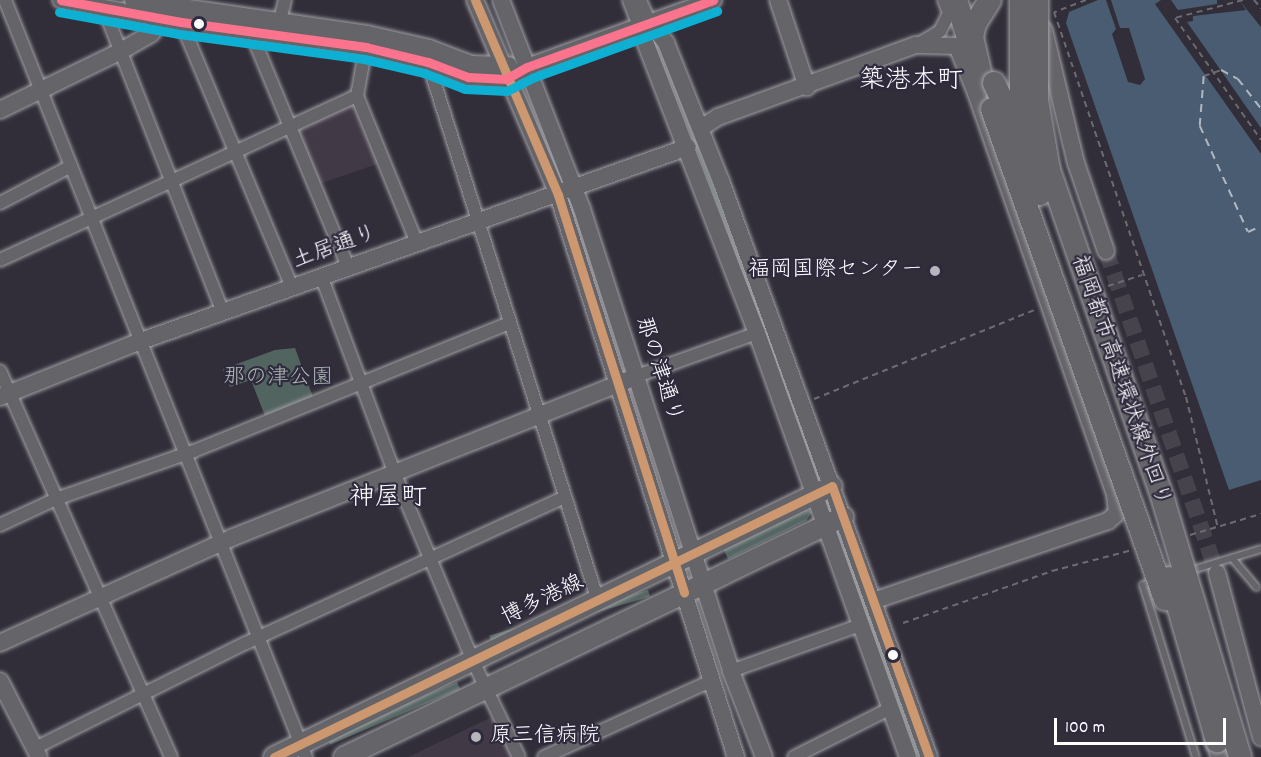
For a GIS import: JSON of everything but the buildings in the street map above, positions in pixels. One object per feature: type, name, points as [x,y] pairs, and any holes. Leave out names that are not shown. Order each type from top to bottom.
[{"type":"highway","points":[[956,0],[983,85],[1137,513],[1182,654],[1220,749]]},
{"type":"highway","points":[[983,85],[972,37],[975,24],[990,0]]},
{"type":"highway","points":[[1004,0],[988,27],[986,53],[994,83],[1054,206],[1100,285],[1196,561],[1245,757]]},
{"type":"highway","points":[[1021,0],[1021,102],[1034,172],[1149,508],[1220,749]]},
{"type":"highway","name":"福岡都市高速環状線外回り","points":[[1037,0],[1036,100],[1049,170],[1164,503],[1240,757]]},
{"type":"main road","name":"博多港線","points":[[274,757],[304,750],[473,661],[832,486]]},
{"type":"main road","points":[[344,757],[843,517]]},
{"type":"street","points":[[5,0],[184,454],[304,750]]},
{"type":"street","points":[[61,0],[181,22],[255,31],[278,28],[368,34],[429,48],[471,64],[503,72]]},
{"type":"street","points":[[133,0],[366,47],[428,62],[468,77],[527,67],[713,0]]},
{"type":"street","points":[[278,28],[285,0]]},
{"type":"street","name":"那の津通り","points":[[475,0],[503,72],[558,195],[736,757]]},
{"type":"street","name":"那の津通り","points":[[501,0],[575,189],[731,671],[764,757]]},
{"type":"street","points":[[629,0],[644,23],[666,43],[701,128],[929,757]]},
{"type":"street","points":[[640,0],[644,23],[908,757]]},
{"type":"street","points":[[778,0],[807,87]]},
{"type":"street","points":[[701,128],[718,117],[807,87],[916,45],[940,31],[949,14],[944,0]]},
{"type":"street","points":[[1037,0],[1076,163],[1106,251]]},
{"type":"street","points":[[104,9],[223,312]]},
{"type":"street","points":[[0,110],[121,51],[151,34],[163,18]]},
{"type":"street","points":[[181,22],[292,287]]},
{"type":"street","points":[[255,31],[290,127],[348,267]]},
{"type":"street","points":[[873,601],[1108,520],[1117,513],[1115,494],[957,46],[916,45]]},
{"type":"street","points":[[366,47],[357,96],[417,243]]},
{"type":"street","points":[[428,62],[476,222],[598,601]]},
{"type":"street","points":[[0,260],[357,96]]},
{"type":"street","name":"土居通り","points":[[5,395],[141,341],[575,189],[688,147]]},
{"type":"street","points":[[0,203],[71,166]]},
{"type":"street","points":[[322,278],[394,472],[485,690],[519,757]]},
{"type":"street","points":[[0,525],[56,499],[184,454],[509,323]]},
{"type":"street","points":[[0,643],[220,543],[619,383],[757,333]]},
{"type":"street","points":[[0,371],[5,395],[56,499],[171,757]]},
{"type":"street","points":[[0,681],[37,753],[144,695],[258,638],[564,497]]},
{"type":"street","points":[[1217,573],[1261,737]]},
{"type":"street","points":[[731,671],[860,625]]},
{"type":"street","points":[[544,757],[711,681]]},
{"type":"street","points":[[794,757],[891,708]]},
{"type":"lane","points":[[1196,757],[1143,585],[1261,549]]},
{"type":"lane","points":[[1232,558],[1256,587]]},
{"type":"path","points":[[1086,0],[1054,12],[1186,397],[1218,528]]},
{"type":"path","points":[[1243,0],[1175,18],[1261,140]]},
{"type":"path","points":[[1254,0],[1261,8]]},
{"type":"path","points":[[1204,76],[1221,70]]},
{"type":"path","points":[[802,403],[1047,304]]},
{"type":"path","points":[[1185,537],[1261,514]]},
{"type":"path","points":[[903,623],[1052,571],[1140,548]]},
{"type":"shaded area","points":[[351,106],[357,108],[380,163],[319,184],[298,133],[299,128]]},
{"type":"shaded area","name":"原三信病院","points":[[492,717],[512,757],[408,757]]},
{"type":"green space","points":[[661,53],[704,154],[765,317],[777,367]]},
{"type":"green space","name":"那の津公園","points":[[295,348],[313,397],[265,416],[251,380],[230,387],[223,369],[275,350]]},
{"type":"green space","points":[[805,509],[812,512],[806,521],[728,559],[723,548]]},
{"type":"green space","points":[[848,549],[920,757],[915,757],[842,551]]},
{"type":"green space","points":[[648,590],[650,597],[491,642],[489,635]]},
{"type":"green space","points":[[457,682],[460,689],[330,744],[327,737]]},
{"type":"water","points":[[1098,0],[1239,0],[1261,27],[1261,480],[1229,490],[1066,23],[1069,12]]},
{"type":"pier","points":[[1106,0],[1111,0],[1120,28],[1129,28],[1145,79],[1140,85],[1128,82],[1112,34],[1116,29]]},
{"type":"pier","points":[[1161,0],[1171,0],[1178,10],[1217,4],[1217,0],[1239,0],[1246,10],[1193,16],[1193,21],[1187,22],[1261,128],[1261,154],[1155,4]]},
{"type":"ferry route","points":[[1221,70],[1238,79],[1261,108]]},
{"type":"ferry route","points":[[1204,76],[1200,126],[1248,232],[1261,226]]},
{"type":"tunnel","points":[[1106,251],[1217,573]]},
{"type":"transit line","points":[[61,0],[181,22],[366,47],[428,62],[468,77],[506,79],[527,67],[713,0]]},
{"type":"transit line","points":[[475,0],[558,195],[684,593]]},
{"type":"transit line","points":[[59,12],[179,34],[364,59],[424,73],[465,89],[507,91],[532,78],[717,11]]},
{"type":"transit line","points":[[832,486],[929,757]]},
{"type":"transit line","points":[[274,757],[832,486]]},
{"type":"place","name":"福岡国際センター","points":[[935,271]]},
{"type":"place","name":"原三信病院","points":[[476,737]]},
{"type":"district","name":"築港本町","points":[[911,82]]},
{"type":"district","name":"神屋町","points":[[388,499]]}]
